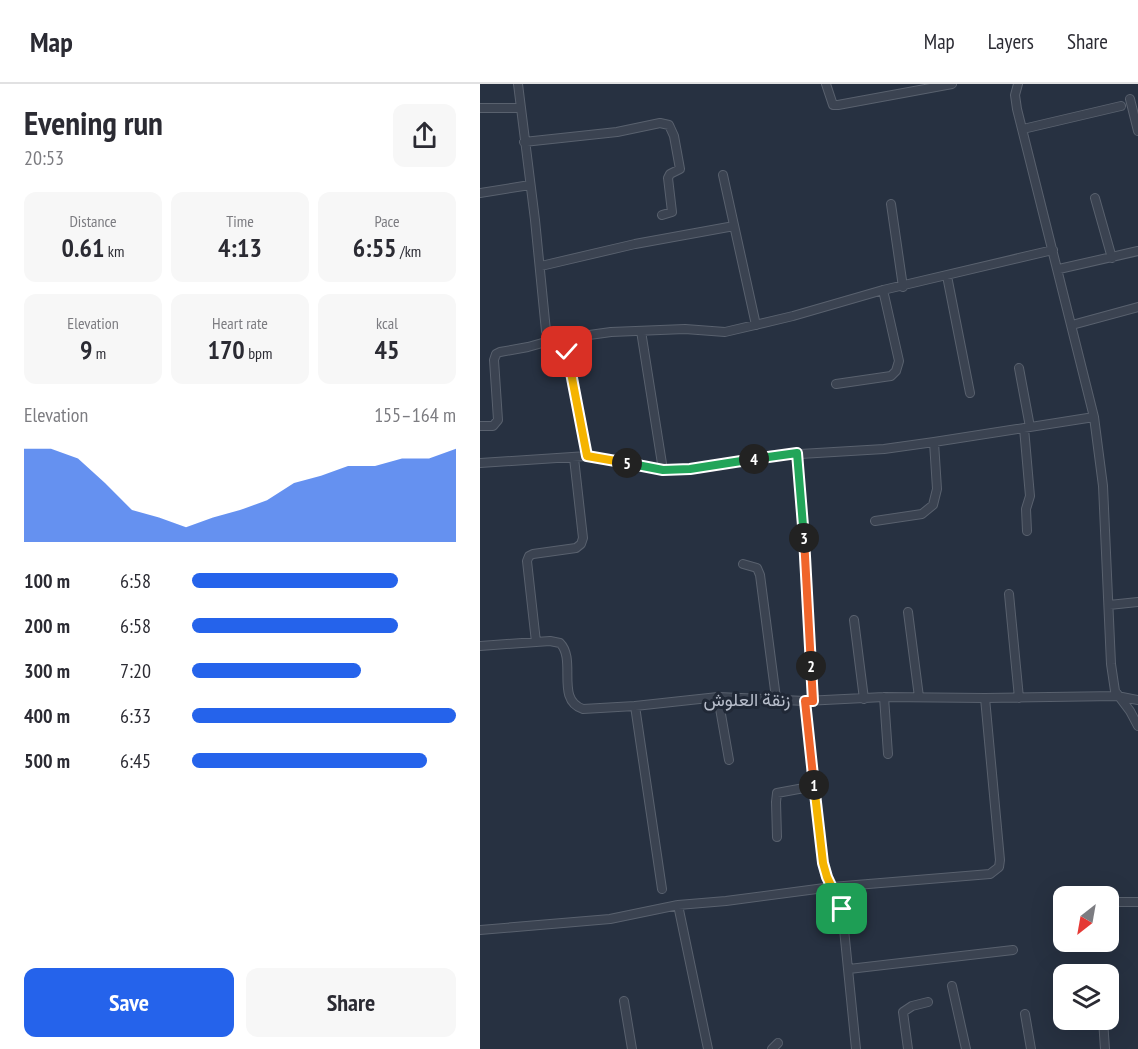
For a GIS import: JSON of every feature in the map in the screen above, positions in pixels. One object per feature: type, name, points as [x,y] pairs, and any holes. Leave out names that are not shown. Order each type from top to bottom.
[{"type":"street","points":[[518,84],[541,266],[546,327],[548,336],[562,344],[567,352],[587,456]]},
{"type":"street","points":[[826,84],[830,101],[833,105],[838,105],[952,84]]},
{"type":"street","points":[[1018,84],[1015,95],[1094,417],[1102,486],[1111,664],[1117,696],[1131,711],[1138,726]]},
{"type":"street","points":[[1130,99],[1138,131]]},
{"type":"street","points":[[1023,129],[1121,106]]},
{"type":"street","points":[[480,108],[521,108]]},
{"type":"street","points":[[524,142],[617,132],[660,123],[669,125],[674,136],[680,167],[678,172],[670,174],[668,178],[672,212],[662,215]]},
{"type":"street","points":[[723,176],[756,325]]},
{"type":"street","points":[[480,193],[530,185]]},
{"type":"street","points":[[1095,198],[1112,258]]},
{"type":"street","points":[[891,204],[903,287]]},
{"type":"street","points":[[541,266],[635,244],[734,226]]},
{"type":"street","points":[[480,426],[493,426],[498,420],[494,360],[496,354],[553,340],[611,332],[692,329],[725,332],[883,290],[1053,250]]},
{"type":"street","points":[[1059,269],[1138,251]]},
{"type":"street","points":[[947,276],[970,393]]},
{"type":"street","points":[[836,384],[891,376],[896,371],[899,361],[883,290]]},
{"type":"street","points":[[1072,325],[1138,307]]},
{"type":"street","points":[[641,332],[663,470]]},
{"type":"street","points":[[1019,368],[1027,427],[1030,495],[1026,509],[1027,531]]},
{"type":"street","points":[[480,463],[587,456],[663,470],[690,469],[767,456],[884,448],[934,442],[1094,417]]},
{"type":"street","points":[[875,521],[922,514],[933,505],[937,489],[934,442]]},
{"type":"street","points":[[797,453],[805,546],[809,701],[814,786],[823,863],[842,909],[856,1049]]},
{"type":"street","points":[[536,642],[527,561],[533,554],[576,548],[581,544],[583,538],[574,458]]},
{"type":"street","points":[[743,564],[757,568],[760,575],[776,698]]},
{"type":"street","points":[[1009,594],[1019,698]]},
{"type":"street","points":[[1109,605],[1138,602]]},
{"type":"street","points":[[908,612],[919,697]]},
{"type":"street","points":[[854,620],[864,699]]},
{"type":"street","name":"زنقة العلوش","points":[[480,646],[557,642],[566,649],[570,696],[576,706],[583,708],[635,706],[718,697],[809,701],[884,697],[1117,696],[1138,700]]},
{"type":"street","points":[[718,697],[729,760]]},
{"type":"street","points":[[884,697],[888,754]]},
{"type":"street","points":[[480,930],[610,919],[678,905],[832,888],[990,874],[996,871],[1000,860],[985,698]]},
{"type":"street","points":[[635,706],[662,889]]},
{"type":"street","points":[[777,837],[777,792],[814,786]]},
{"type":"street","points":[[1119,902],[1138,902]]},
{"type":"street","points":[[678,905],[708,1049]]},
{"type":"street","points":[[849,969],[1013,950]]},
{"type":"street","points":[[952,986],[966,1049]]},
{"type":"street","points":[[624,1001],[632,1049]]},
{"type":"street","points":[[908,1049],[903,1012],[912,1006],[928,1002]]},
{"type":"street","points":[[1025,1014],[1031,1049]]},
{"type":"street","points":[[1104,1030],[1105,1049]]},
{"type":"route","points":[[567,352],[587,456],[663,470],[690,469],[797,453],[805,546],[813,701],[805,701],[823,863],[842,909]]}]
